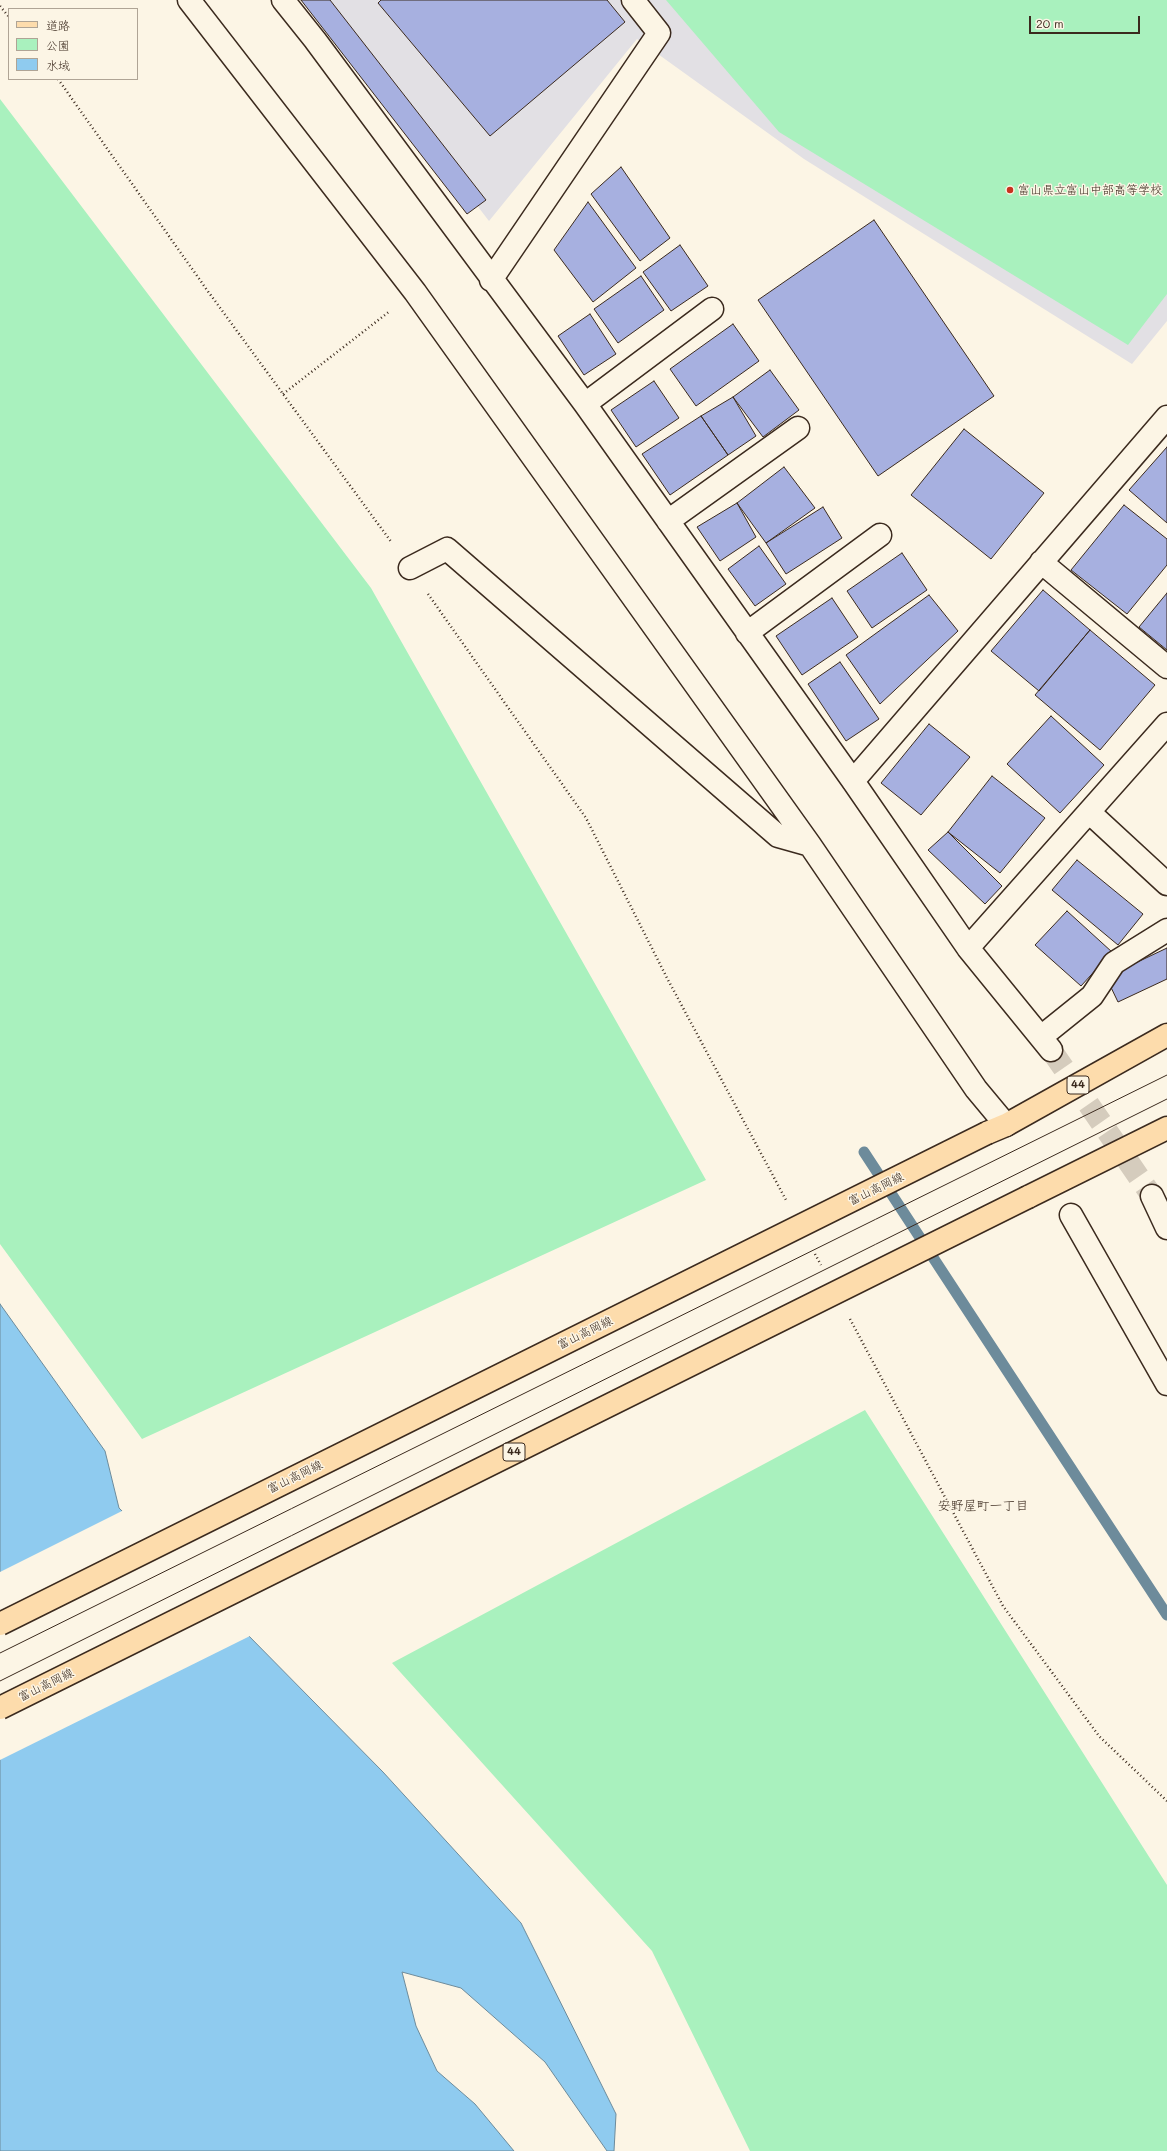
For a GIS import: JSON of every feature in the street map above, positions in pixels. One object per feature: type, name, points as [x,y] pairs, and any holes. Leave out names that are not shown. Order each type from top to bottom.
[{"type":"main road","name":"富山高岡線","points":[[0,1624],[997,1129],[1167,1035]]},
{"type":"main road","name":"富山高岡線","points":[[0,1708],[1167,1128]]},
{"type":"street","points":[[189,0],[415,292],[810,845],[976,1089],[997,1129]]},
{"type":"street","points":[[283,0],[315,40],[491,280],[585,404],[853,780],[968,948],[1046,1044],[1092,996],[1114,963],[1167,930]]},
{"type":"street","points":[[491,280],[659,33],[633,0]]},
{"type":"street","points":[[585,404],[712,309]]},
{"type":"street","points":[[853,780],[1167,417]]},
{"type":"street","points":[[668,521],[798,428]]},
{"type":"street","points":[[747,633],[880,536]]},
{"type":"street","points":[[410,568],[447,549],[778,836],[810,845]]},
{"type":"street","points":[[1040,562],[1167,667]]},
{"type":"street","points":[[968,948],[1167,724]]},
{"type":"street","points":[[1089,812],[1167,884]]},
{"type":"street","points":[[1152,1196],[1167,1228]]},
{"type":"street","points":[[1071,1215],[1167,1384]]},
{"type":"path","points":[[0,6],[8,16]]},
{"type":"path","points":[[59,80],[283,394],[410,568],[586,818],[667,978],[788,1204]]},
{"type":"path","points":[[283,394],[415,292]]},
{"type":"path","points":[[814,1253],[822,1267]]},
{"type":"path","points":[[848,1317],[1003,1606],[1099,1736],[1167,1802]]},
{"type":"shaded area","name":"富山県立富山中部高等学校","points":[[318,0],[1167,0],[1167,321],[1132,364],[804,159],[637,39],[489,221]]},
{"type":"green space","name":"富山県立富山中部高等学校","points":[[666,0],[1167,0],[1167,294],[1128,345],[779,132]]},
{"type":"green space","points":[[0,99],[371,588],[706,1180],[142,1439],[0,1244]]},
{"type":"green space","points":[[865,1410],[1167,1885],[1167,2151],[750,2151],[652,1951],[392,1663]]},
{"type":"water","points":[[0,1304],[105,1451],[119,1508],[243,1630],[383,1772],[521,1923],[616,2114],[614,2151],[607,2151],[545,2062],[461,1988],[402,1972],[416,2026],[437,2071],[475,2104],[514,2151],[0,2151]]},
{"type":"pier","points":[[124,1510],[252,1635],[0,1760],[0,1572]]},
{"type":"building","points":[[301,0],[330,0],[486,200],[467,214]]},
{"type":"building","points":[[381,0],[607,0],[625,22],[490,136],[378,3]]},
{"type":"building","points":[[621,167],[670,238],[640,261],[591,194]]},
{"type":"building","points":[[588,202],[636,268],[593,302],[554,250]]},
{"type":"building","points":[[874,220],[994,396],[878,476],[758,300]]},
{"type":"building","points":[[680,245],[708,286],[671,311],[643,272]]},
{"type":"building","points":[[641,276],[664,310],[618,343],[594,309]]},
{"type":"building","points":[[590,314],[616,354],[584,375],[558,336]]},
{"type":"building","points":[[733,324],[759,361],[696,406],[670,369]]},
{"type":"building","points":[[770,370],[799,410],[763,437],[733,397]]},
{"type":"building","points":[[654,381],[679,418],[636,447],[611,410]]},
{"type":"building","points":[[733,397],[756,436],[728,455],[701,416]]},
{"type":"building","points":[[701,416],[728,455],[670,495],[642,454]]},
{"type":"building","points":[[964,429],[1044,493],[991,559],[911,495]]},
{"type":"building","points":[[1167,447],[1167,523],[1129,490]]},
{"type":"building","points":[[784,467],[815,508],[766,543],[737,503]]},
{"type":"building","points":[[737,503],[756,537],[720,561],[697,527]]},
{"type":"building","points":[[1124,505],[1167,539],[1167,565],[1127,614],[1071,570]]},
{"type":"building","points":[[823,507],[842,538],[786,574],[766,543]]},
{"type":"building","points":[[759,546],[786,584],[755,606],[728,569]]},
{"type":"building","points":[[902,553],[927,590],[872,628],[847,591]]},
{"type":"building","points":[[1043,590],[1090,630],[1039,691],[991,651]]},
{"type":"building","points":[[1167,593],[1167,650],[1139,627]]},
{"type":"building","points":[[929,595],[958,631],[880,704],[846,655]]},
{"type":"building","points":[[832,598],[858,637],[802,675],[776,636]]},
{"type":"building","points":[[1090,630],[1155,685],[1100,750],[1035,695]]},
{"type":"building","points":[[840,662],[879,719],[846,741],[808,684]]},
{"type":"building","points":[[1051,716],[1104,765],[1060,813],[1007,764]]},
{"type":"building","points":[[929,724],[970,757],[921,815],[881,783]]},
{"type":"building","points":[[992,776],[1045,818],[1000,873],[948,832]]},
{"type":"building","points":[[948,832],[1002,886],[985,904],[928,850]]},
{"type":"building","points":[[1077,860],[1143,914],[1118,945],[1052,890]]},
{"type":"building","points":[[1067,911],[1112,952],[1081,986],[1035,945]]},
{"type":"building","points":[[1167,948],[1167,979],[1118,1002],[1106,977]]},
{"type":"waterway","points":[[864,1152],[1167,1615]]},
{"type":"tunnel","points":[[1051,1050],[1152,1196]]},
{"type":"tram line","points":[[0,1653],[1167,1075]]},
{"type":"tram line","points":[[0,1681],[1167,1099]]},
{"type":"place","name":"富山県立富山中部高等学校","points":[[1010,190]]},
{"type":"district","name":"安野屋町一丁目","points":[[983,1506]]}]
